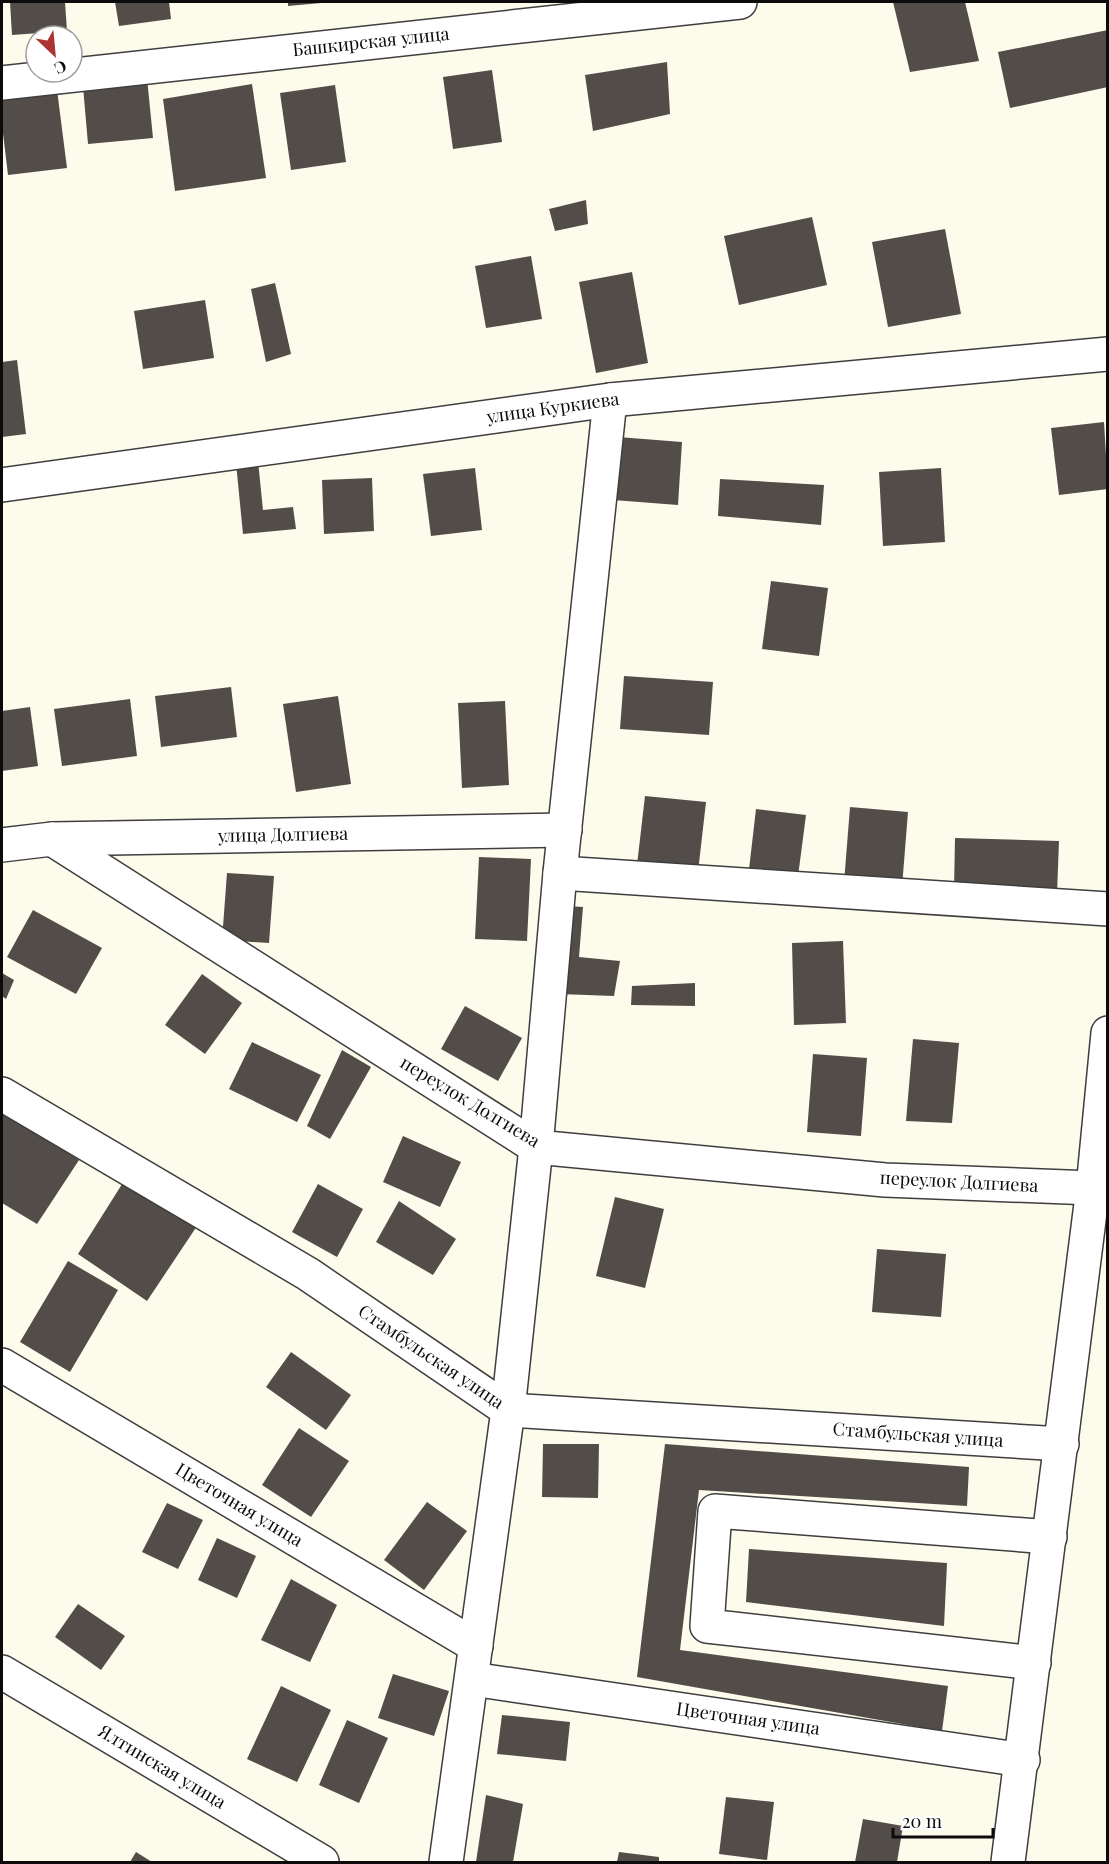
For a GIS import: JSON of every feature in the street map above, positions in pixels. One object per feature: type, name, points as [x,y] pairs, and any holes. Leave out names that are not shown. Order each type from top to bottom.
[{"type":"street","name":"Башкирская улица","points":[[2,83],[740,2]]},
{"type":"street","name":"улица Куркиева","points":[[2,485],[610,400],[1107,354]]},
{"type":"street","points":[[446,1863],[508,1410],[536,1147],[560,873],[610,400]]},
{"type":"street","name":"улица Долгиева","points":[[2,845],[52,839],[565,830]]},
{"type":"street","name":"переулок Долгиева","points":[[52,839],[536,1147],[885,1180],[1093,1188]]},
{"type":"street","points":[[560,873],[1107,909]]},
{"type":"street","points":[[1008,1863],[1023,1760],[1093,1188],[1107,1033]]},
{"type":"street","name":"Стамбульская улица","points":[[2,1094],[308,1274],[508,1410],[1062,1444]]},
{"type":"street","name":"Цветочная улица","points":[[2,1365],[476,1646]]},
{"type":"street","points":[[1034,1663],[707,1626],[715,1511],[1050,1537]]},
{"type":"street","name":"Ялтинская улица","points":[[2,1672],[322,1863]]},
{"type":"street","name":"Цветочная улица","points":[[472,1678],[1023,1760]]},
{"type":"building","points":[[10,2],[65,2],[67,24],[24,24],[24,34],[12,35]]},
{"type":"building","points":[[115,2],[169,2],[171,19],[119,26]]},
{"type":"building","points":[[288,2],[320,2],[321,3],[288,6]]},
{"type":"building","points":[[893,2],[965,2],[979,61],[910,72]]},
{"type":"building","points":[[1108,30],[1108,87],[1010,108],[998,52]]},
{"type":"building","points":[[667,62],[670,114],[593,131],[585,75]]},
{"type":"building","points":[[146,68],[153,138],[88,144],[84,75]]},
{"type":"building","points":[[492,70],[502,142],[453,149],[443,77]]},
{"type":"building","points":[[56,84],[67,168],[8,175],[2,125],[2,90]]},
{"type":"building","points":[[252,84],[266,178],[175,191],[163,99]]},
{"type":"building","points":[[335,85],[346,162],[291,170],[280,93]]},
{"type":"building","points":[[586,200],[588,224],[555,231],[549,209]]},
{"type":"building","points":[[812,217],[827,285],[739,305],[724,236]]},
{"type":"building","points":[[945,229],[961,314],[888,327],[872,242]]},
{"type":"building","points":[[531,256],[542,319],[486,328],[475,266]]},
{"type":"building","points":[[632,272],[648,363],[596,373],[579,282]]},
{"type":"building","points":[[275,283],[291,354],[266,362],[251,289]]},
{"type":"building","points":[[205,300],[214,358],[143,369],[134,311]]},
{"type":"building","points":[[17,360],[26,434],[2,437],[2,362]]},
{"type":"building","points":[[1104,422],[1108,489],[1059,495],[1051,428]]},
{"type":"building","points":[[618,437],[682,442],[678,505],[613,500]]},
{"type":"building","points":[[258,461],[263,510],[293,507],[296,529],[243,534],[236,463]]},
{"type":"building","points":[[475,468],[482,530],[431,536],[423,474]]},
{"type":"building","points":[[941,468],[945,542],[883,546],[879,472]]},
{"type":"building","points":[[372,478],[374,531],[324,534],[322,480]]},
{"type":"building","points":[[720,479],[824,485],[821,525],[718,516]]},
{"type":"building","points":[[771,581],[828,588],[819,656],[762,649]]},
{"type":"building","points":[[624,676],[713,682],[709,735],[620,729]]},
{"type":"building","points":[[231,687],[237,737],[161,747],[155,696]]},
{"type":"building","points":[[338,696],[351,784],[296,792],[283,704]]},
{"type":"building","points":[[130,699],[137,756],[62,766],[54,709]]},
{"type":"building","points":[[505,701],[509,785],[462,788],[458,703]]},
{"type":"building","points":[[30,707],[38,766],[2,771],[2,711]]},
{"type":"building","points":[[645,796],[706,802],[698,872],[637,865]]},
{"type":"building","points":[[850,807],[908,812],[902,887],[844,883]]},
{"type":"building","points":[[756,809],[806,815],[797,884],[748,878]]},
{"type":"building","points":[[955,838],[1059,841],[1057,894],[954,891]]},
{"type":"building","points":[[479,857],[531,859],[527,941],[475,939]]},
{"type":"building","points":[[227,873],[274,876],[269,943],[222,940]]},
{"type":"building","points":[[568,906],[583,907],[579,957],[620,961],[614,996],[559,994]]},
{"type":"building","points":[[33,910],[102,948],[76,994],[7,957]]},
{"type":"building","points":[[843,941],[846,1023],[794,1025],[792,943]]},
{"type":"building","points":[[2,973],[14,980],[6,999],[2,996]]},
{"type":"building","points":[[202,974],[242,1003],[205,1054],[165,1025]]},
{"type":"building","points":[[695,983],[695,1006],[631,1005],[632,986]]},
{"type":"building","points":[[465,1006],[522,1038],[498,1081],[441,1049]]},
{"type":"building","points":[[913,1039],[959,1043],[952,1123],[906,1121]]},
{"type":"building","points":[[252,1042],[321,1075],[297,1122],[229,1089]]},
{"type":"building","points":[[342,1050],[371,1067],[330,1139],[307,1126]]},
{"type":"building","points":[[813,1054],[867,1058],[861,1136],[807,1132]]},
{"type":"building","points":[[2,1111],[79,1160],[37,1224],[2,1203]]},
{"type":"building","points":[[403,1136],[461,1162],[440,1207],[383,1182]]},
{"type":"building","points":[[124,1181],[199,1223],[147,1301],[78,1254]]},
{"type":"building","points":[[318,1184],[363,1209],[337,1257],[292,1232]]},
{"type":"building","points":[[615,1197],[664,1209],[645,1288],[596,1276]]},
{"type":"building","points":[[399,1201],[456,1239],[433,1275],[376,1242]]},
{"type":"building","points":[[877,1249],[946,1254],[941,1317],[872,1312]]},
{"type":"building","points":[[68,1261],[118,1290],[70,1372],[20,1342]]},
{"type":"building","points":[[291,1352],[351,1395],[326,1430],[266,1387]]},
{"type":"building","points":[[299,1428],[349,1461],[311,1517],[262,1485]]},
{"type":"building","points":[[543,1444],[599,1444],[598,1498],[542,1497]]},
{"type":"building","points":[[665,1444],[969,1467],[967,1506],[699,1490],[680,1650],[948,1686],[942,1731],[637,1677]]},
{"type":"building","points":[[427,1502],[467,1531],[424,1590],[384,1560]]},
{"type":"building","points":[[167,1503],[203,1520],[178,1569],[142,1552]]},
{"type":"building","points":[[217,1538],[256,1556],[237,1598],[198,1580]]},
{"type":"building","points":[[749,1549],[947,1563],[944,1626],[746,1602]]},
{"type":"building","points":[[291,1579],[337,1605],[310,1662],[261,1640]]},
{"type":"building","points":[[78,1604],[125,1636],[101,1670],[55,1637]]},
{"type":"building","points":[[393,1674],[449,1691],[434,1736],[378,1718]]},
{"type":"building","points":[[281,1686],[331,1710],[297,1782],[247,1759]]},
{"type":"building","points":[[502,1715],[570,1722],[566,1761],[497,1754]]},
{"type":"building","points":[[347,1720],[388,1738],[359,1803],[319,1785]]},
{"type":"building","points":[[486,1795],[523,1804],[513,1862],[476,1862]]},
{"type":"building","points":[[726,1797],[774,1802],[767,1860],[719,1854]]},
{"type":"building","points":[[863,1819],[903,1826],[897,1862],[855,1862]]},
{"type":"building","points":[[136,1852],[152,1862],[130,1862]]},
{"type":"building","points":[[619,1852],[659,1857],[659,1862],[617,1862]]}]
